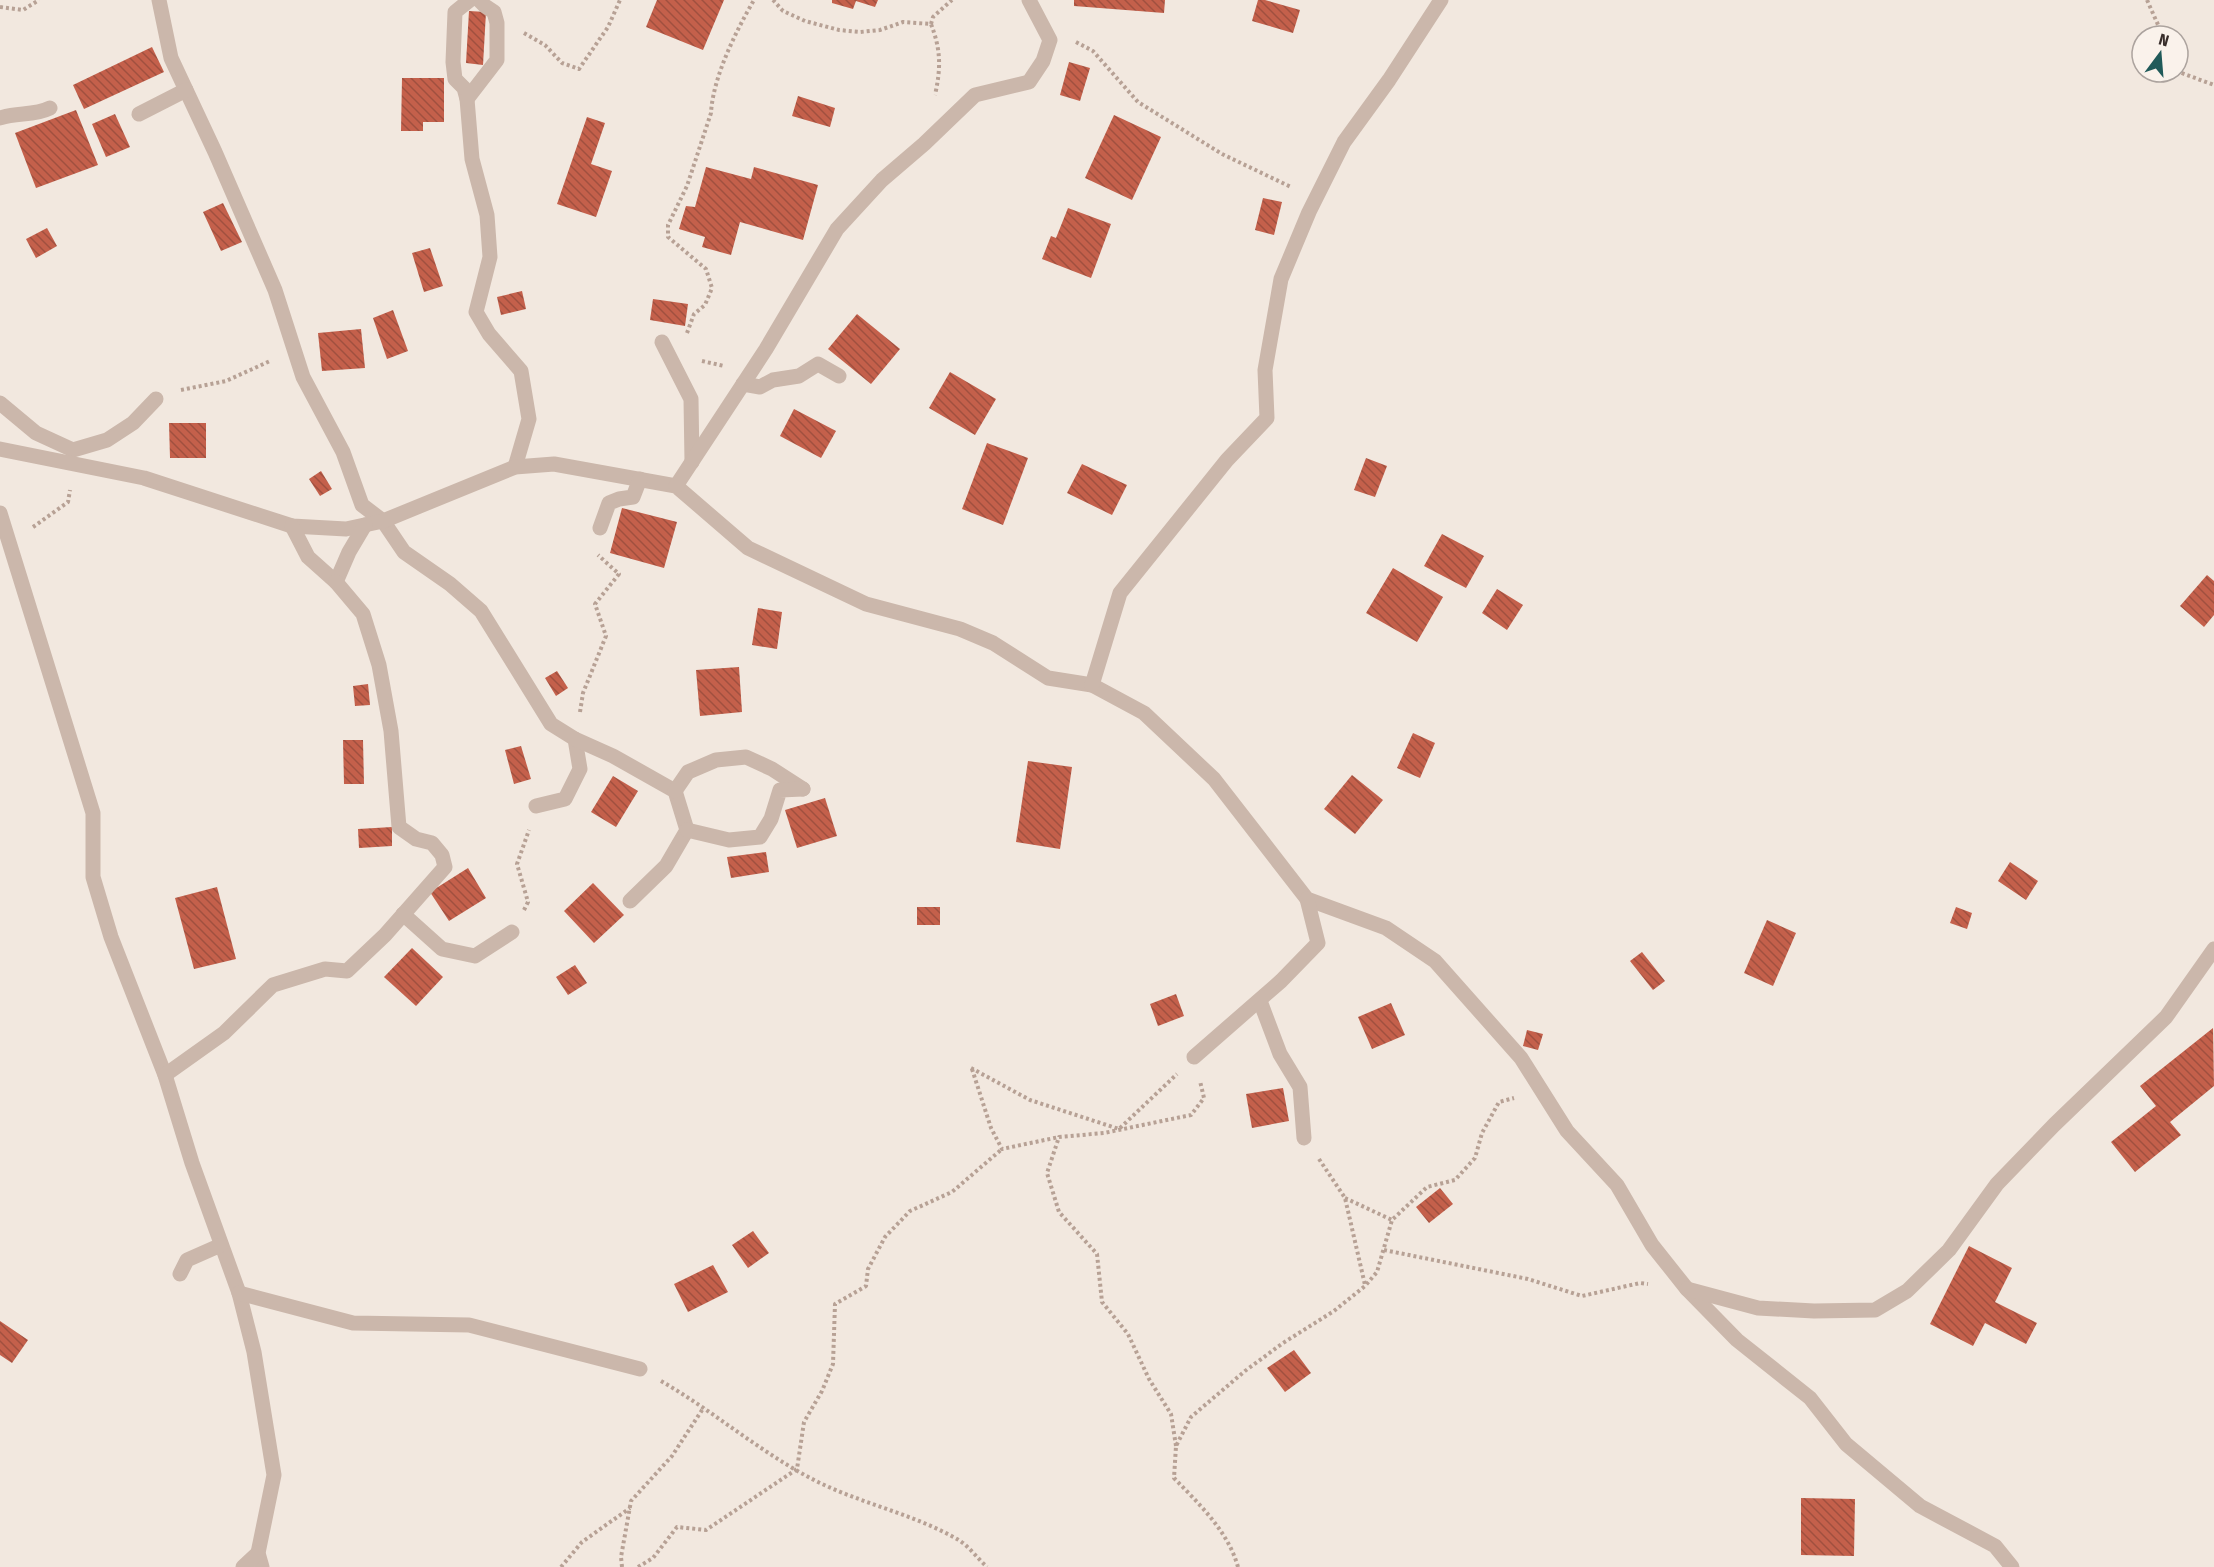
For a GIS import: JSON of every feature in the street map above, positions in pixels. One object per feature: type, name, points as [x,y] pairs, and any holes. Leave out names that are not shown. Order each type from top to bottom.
[{"type":"street","points":[[159,0],[171,58],[275,290],[303,377],[343,452],[362,505],[383,521],[404,552],[450,584],[481,611],[551,724],[575,739],[613,756],[675,790],[687,830],[666,866],[630,901]]},
{"type":"street","points":[[470,0],[455,12],[453,62],[455,80],[464,88],[467,99],[472,159],[488,215],[490,257],[476,312],[489,334],[521,371],[529,419],[515,467]]},
{"type":"street","points":[[467,99],[497,60],[497,31],[494,12],[479,0]]},
{"type":"street","points":[[676,486],[747,378],[837,229],[882,180],[975,95],[1029,82],[1043,61],[1050,40],[1042,29],[1029,0]]},
{"type":"street","points":[[1092,685],[1120,592],[1227,460],[1266,418],[1265,370],[1281,279],[1309,212],[1344,142],[1389,80],[1441,0]]},
{"type":"street","points":[[139,114],[186,90]]},
{"type":"street","points":[[0,118],[13,113],[40,113],[50,108]]},
{"type":"street","points":[[666,348],[691,399],[693,462]]},
{"type":"street","points":[[747,378],[760,387],[774,380],[799,376],[818,364],[839,376]]},
{"type":"street","points":[[73,450],[107,440],[133,423],[156,399]]},
{"type":"street","points":[[0,403],[36,434],[73,450],[84,466]]},
{"type":"street","points":[[0,449],[144,478],[292,526],[346,529],[383,521],[515,467],[554,464],[676,486],[748,548],[780,564],[866,604],[960,629],[993,643],[1048,678],[1092,685],[1144,713],[1214,779],[1307,899],[1318,943],[1260,1001],[1194,1057]]},
{"type":"street","points":[[600,528],[609,503],[633,497],[640,479]]},
{"type":"street","points":[[346,529],[362,505]]},
{"type":"street","points":[[0,513],[93,813],[93,877],[111,937],[165,1075],[239,1293],[254,1352],[274,1475],[260,1560],[243,1567]]},
{"type":"street","points":[[336,582],[364,525]]},
{"type":"street","points":[[165,1075],[224,1033],[273,985],[325,969],[347,971],[385,935],[445,867],[442,855],[432,843],[416,839],[399,827],[391,731],[379,665],[363,614],[336,582],[308,557],[292,526]]},
{"type":"street","points":[[536,806],[565,798],[580,769],[575,739]]},
{"type":"street","points":[[675,790],[688,772],[716,760],[746,757],[772,769],[803,789],[780,790],[771,819],[760,837],[729,840],[687,830]]},
{"type":"street","points":[[1307,899],[1386,928],[1435,961],[1521,1058],[1567,1131],[1617,1185],[1652,1245],[1687,1289],[1737,1340],[1810,1398],[1846,1444],[1920,1506],[1995,1546],[2012,1567]]},
{"type":"street","points":[[402,914],[442,949],[475,956],[512,932]]},
{"type":"street","points":[[1687,1289],[1758,1308],[1814,1311],[1875,1310],[1907,1291],[1949,1250],[1997,1184],[2054,1125],[2166,1017],[2214,949]]},
{"type":"street","points":[[1260,1001],[1280,1054],[1300,1087],[1304,1138]]},
{"type":"street","points":[[180,1274],[187,1260],[221,1245]]},
{"type":"street","points":[[239,1293],[353,1323],[469,1325],[640,1369]]},
{"type":"path","points":[[0,7],[23,10],[39,0]]},
{"type":"path","points":[[497,31],[522,32],[545,45],[562,63],[579,69],[608,27],[620,0]]},
{"type":"path","points":[[666,348],[685,337],[691,327],[694,314],[705,305],[712,288],[706,269],[668,237],[668,225],[687,186],[711,113],[715,92],[736,33],[754,0]]},
{"type":"path","points":[[773,0],[783,11],[805,21],[839,30],[860,32],[880,30],[903,22],[931,24]]},
{"type":"path","points":[[934,100],[940,73],[939,43],[931,24],[933,17],[951,0]]},
{"type":"path","points":[[2147,0],[2158,24]]},
{"type":"path","points":[[1042,29],[1058,33],[1094,51],[1138,102],[1222,154],[1295,189],[1309,212]]},
{"type":"path","points":[[2190,76],[2214,86]]},
{"type":"path","points":[[156,399],[188,387],[226,381],[263,365],[293,345]]},
{"type":"path","points":[[666,348],[747,378]]},
{"type":"path","points":[[6,536],[33,527],[68,502],[71,486],[84,466]]},
{"type":"path","points":[[575,739],[584,693],[606,636],[595,604],[619,574],[598,555],[597,543],[600,528]]},
{"type":"path","points":[[512,932],[528,902],[517,864],[536,806]]},
{"type":"path","points":[[1119,1129],[1194,1057]]},
{"type":"path","points":[[1002,1149],[991,1128],[971,1068],[1030,1100],[1119,1129]]},
{"type":"path","points":[[1176,1446],[1191,1417],[1245,1371],[1283,1343],[1334,1311],[1365,1286],[1377,1272],[1392,1220],[1427,1187],[1455,1180],[1475,1158],[1482,1133],[1499,1102],[1517,1097]]},
{"type":"path","points":[[638,1567],[653,1558],[677,1527],[706,1530],[797,1469],[804,1422],[822,1391],[833,1364],[835,1304],[866,1286],[868,1269],[885,1237],[910,1211],[952,1192],[1002,1149],[1191,1115],[1204,1098]]},
{"type":"path","points":[[1059,1137],[1047,1173],[1059,1212],[1096,1254],[1102,1302],[1128,1334],[1149,1379],[1171,1414],[1176,1446],[1174,1478],[1201,1505],[1222,1532],[1238,1567]]},
{"type":"path","points":[[1304,1138],[1345,1198],[1365,1286]]},
{"type":"path","points":[[1345,1198],[1392,1220]]},
{"type":"path","points":[[1383,1250],[1528,1279],[1582,1296],[1640,1283],[1687,1289]]},
{"type":"path","points":[[640,1369],[704,1407],[757,1445],[818,1482],[910,1517],[959,1540],[987,1567]]},
{"type":"path","points":[[622,1567],[621,1557],[631,1501],[672,1456],[704,1407]]},
{"type":"path","points":[[561,1567],[582,1542],[630,1507]]},
{"type":"building","points":[[657,0],[724,0],[703,50],[646,27]]},
{"type":"building","points":[[832,0],[878,0],[875,7],[856,1],[853,9],[832,3]]},
{"type":"building","points":[[1074,0],[1165,0],[1164,13],[1074,6]]},
{"type":"building","points":[[1258,0],[1300,10],[1293,33],[1252,21]]},
{"type":"building","points":[[469,11],[486,12],[483,65],[466,63]]},
{"type":"building","points":[[152,47],[164,72],[84,109],[73,85]]},
{"type":"building","points":[[1069,62],[1090,68],[1080,101],[1060,95]]},
{"type":"building","points":[[402,78],[444,78],[444,122],[423,122],[423,131],[401,131]]},
{"type":"building","points":[[798,96],[835,108],[830,127],[792,116]]},
{"type":"building","points":[[76,110],[98,165],[36,188],[15,133]]},
{"type":"building","points":[[115,114],[130,147],[106,157],[92,124]]},
{"type":"building","points":[[1114,115],[1161,137],[1132,200],[1085,178]]},
{"type":"building","points":[[587,117],[605,123],[591,164],[612,171],[596,217],[557,204]]},
{"type":"building","points":[[706,167],[751,179],[754,167],[818,185],[803,240],[740,222],[731,255],[702,247],[705,237],[679,229],[686,206],[695,207]]},
{"type":"building","points":[[1263,198],[1282,202],[1274,235],[1255,230]]},
{"type":"building","points":[[223,203],[242,242],[221,251],[203,212]]},
{"type":"building","points":[[1068,208],[1111,224],[1091,278],[1042,259],[1051,236],[1056,238]]},
{"type":"building","points":[[47,228],[57,246],[36,258],[26,239]]},
{"type":"building","points":[[430,248],[443,286],[424,292],[412,253]]},
{"type":"building","points":[[522,291],[526,309],[501,315],[497,297]]},
{"type":"building","points":[[653,299],[688,304],[685,326],[650,320]]},
{"type":"building","points":[[393,310],[408,351],[387,359],[373,318]]},
{"type":"building","points":[[857,314],[900,349],[871,384],[828,349]]},
{"type":"building","points":[[361,329],[365,368],[322,371],[318,333]]},
{"type":"building","points":[[950,372],[996,399],[975,435],[929,408]]},
{"type":"building","points":[[794,409],[836,431],[821,458],[780,436]]},
{"type":"building","points":[[169,423],[206,423],[206,458],[170,458]]},
{"type":"building","points":[[987,443],[1028,458],[1003,525],[962,509]]},
{"type":"building","points":[[1366,458],[1387,466],[1375,497],[1354,490]]},
{"type":"building","points":[[1082,464],[1127,485],[1112,515],[1067,493]]},
{"type":"building","points":[[321,471],[332,489],[320,496],[309,479]]},
{"type":"building","points":[[622,508],[677,522],[664,568],[610,553]]},
{"type":"building","points":[[1442,534],[1484,556],[1466,588],[1424,566]]},
{"type":"building","points":[[1393,568],[1443,597],[1417,642],[1366,613]]},
{"type":"building","points":[[2207,575],[2214,581],[2214,615],[2204,627],[2180,606]]},
{"type":"building","points":[[1497,589],[1523,605],[1507,630],[1482,613]]},
{"type":"building","points":[[758,608],[782,612],[777,649],[752,645]]},
{"type":"building","points":[[739,667],[742,712],[700,716],[696,670]]},
{"type":"building","points":[[557,671],[568,688],[556,696],[545,678]]},
{"type":"building","points":[[368,684],[370,705],[355,706],[353,686]]},
{"type":"building","points":[[1413,733],[1435,743],[1420,778],[1397,768]]},
{"type":"building","points":[[343,740],[363,740],[364,784],[344,784]]},
{"type":"building","points":[[521,746],[531,779],[514,784],[505,750]]},
{"type":"building","points":[[1028,761],[1072,767],[1060,849],[1016,842]]},
{"type":"building","points":[[1352,775],[1383,800],[1355,834],[1324,809]]},
{"type":"building","points":[[613,776],[638,791],[616,827],[591,812]]},
{"type":"building","points":[[825,798],[837,836],[797,848],[785,810]]},
{"type":"building","points":[[392,827],[392,846],[359,848],[358,829]]},
{"type":"building","points":[[766,852],[769,872],[731,878],[727,857]]},
{"type":"building","points":[[2010,862],[2038,881],[2026,900],[1998,881]]},
{"type":"building","points":[[468,868],[486,898],[449,921],[430,892]]},
{"type":"building","points":[[593,883],[624,915],[594,943],[564,911]]},
{"type":"building","points":[[217,887],[236,959],[194,969],[175,898]]},
{"type":"building","points":[[917,907],[940,907],[940,925],[917,925]]},
{"type":"building","points":[[1956,907],[1972,913],[1967,929],[1950,923]]},
{"type":"building","points":[[1767,920],[1796,933],[1773,986],[1744,973]]},
{"type":"building","points":[[412,948],[443,977],[416,1006],[384,977]]},
{"type":"building","points":[[1642,952],[1665,981],[1653,990],[1630,961]]},
{"type":"building","points":[[575,965],[587,983],[568,995],[556,977]]},
{"type":"building","points":[[1176,994],[1184,1016],[1158,1026],[1150,1004]]},
{"type":"building","points":[[1391,1003],[1405,1035],[1372,1049],[1358,1017]]},
{"type":"building","points":[[2213,1028],[2214,1086],[2170,1122],[2181,1135],[2135,1172],[2111,1142],[2156,1106],[2140,1086]]},
{"type":"building","points":[[1527,1030],[1543,1034],[1538,1050],[1523,1046]]},
{"type":"building","points":[[1283,1088],[1289,1121],[1252,1128],[1246,1094]]},
{"type":"building","points":[[1440,1188],[1453,1204],[1429,1223],[1416,1207]]},
{"type":"building","points":[[753,1231],[769,1253],[748,1268],[732,1245]]},
{"type":"building","points":[[1969,1246],[2012,1268],[1995,1302],[2037,1323],[2026,1344],[1985,1323],[1973,1346],[1930,1324]]},
{"type":"building","points":[[713,1265],[728,1292],[688,1312],[674,1284]]},
{"type":"building","points":[[0,1321],[28,1340],[12,1363],[0,1355]]},
{"type":"building","points":[[1294,1350],[1311,1373],[1285,1392],[1267,1368]]},
{"type":"building","points":[[1801,1498],[1855,1499],[1854,1556],[1801,1555]]}]
